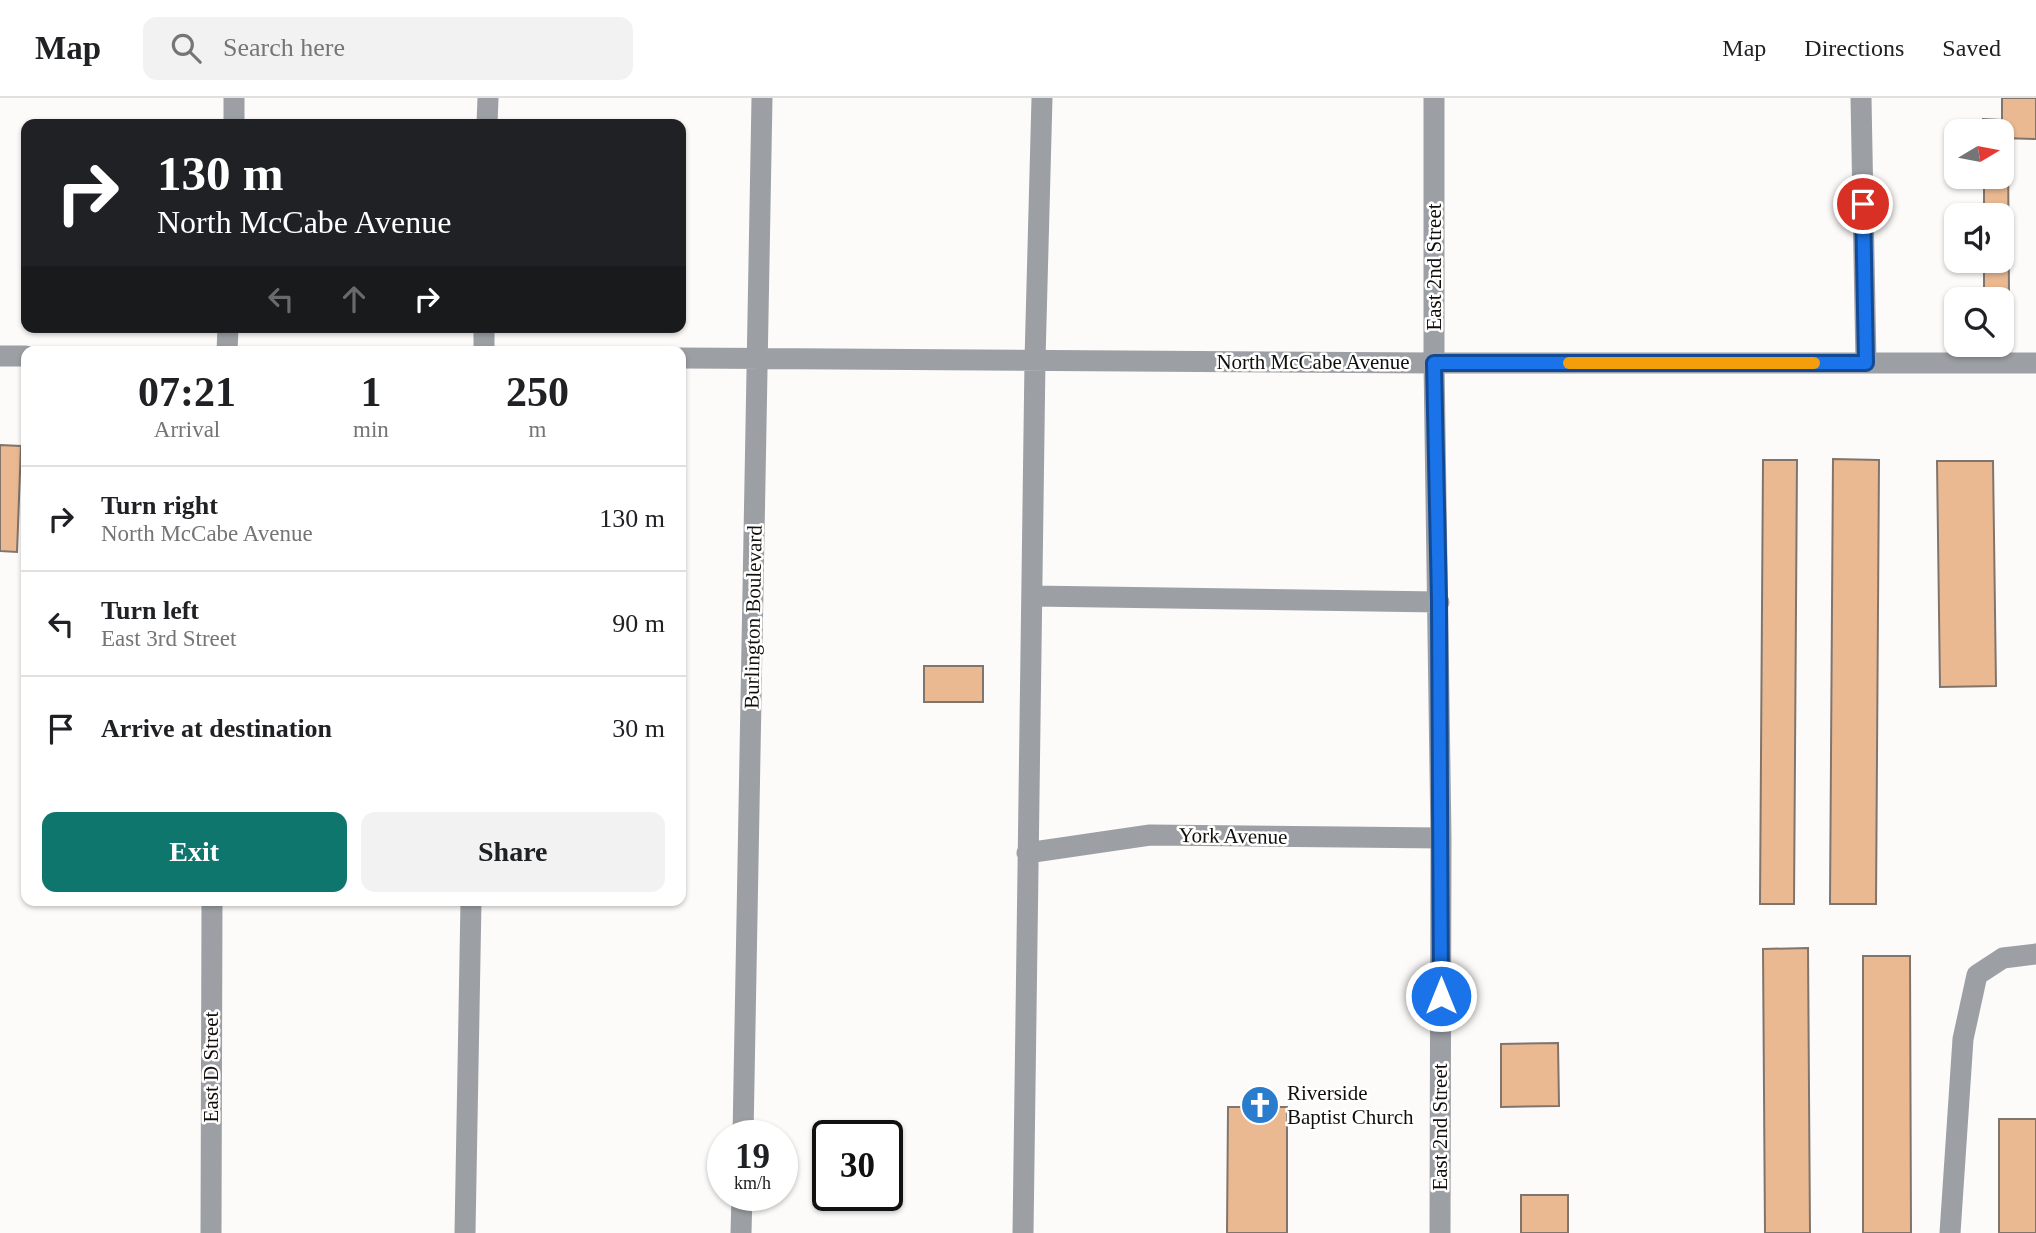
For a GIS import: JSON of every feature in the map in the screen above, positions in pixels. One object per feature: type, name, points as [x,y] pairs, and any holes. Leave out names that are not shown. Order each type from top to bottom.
[{"type":"street","points":[[234,98],[234,119]]},
{"type":"street","points":[[487,119],[488,98]]},
{"type":"street","name":"Burlington Boulevard","points":[[743,1120],[762,98]]},
{"type":"street","points":[[1023,1233],[1035,360],[1042,98]]},
{"type":"street","name":"East 2nd Street","points":[[1434,98],[1434,363],[1441,838],[1440,1233]]},
{"type":"street","points":[[1861,98],[1866,363]]},
{"type":"street","points":[[0,356],[21,356]]},
{"type":"street","name":"North McCabe Avenue","points":[[686,358],[1434,363],[2036,363]]},
{"type":"street","points":[[1032,596],[1439,601]]},
{"type":"street","name":"York Avenue","points":[[1027,852],[1150,835],[1441,838]]},
{"type":"street","name":"East D Street","points":[[211,1233],[212,906]]},
{"type":"street","points":[[465,1233],[471,906]]},
{"type":"street","points":[[1950,1233],[1963,1039],[1977,975],[2003,958],[2036,954]]},
{"type":"street","points":[[741,1211],[741,1233]]},
{"type":"building","points":[[2002,98],[2036,98],[2036,139],[2014,138],[2014,119],[2002,119]]},
{"type":"building","points":[[1984,189],[2008,189],[2008,203],[1984,203]]},
{"type":"building","points":[[1984,273],[2009,273],[2009,287],[1984,287]]},
{"type":"building","points":[[0,445],[21,446],[17,552],[0,551]]},
{"type":"building","points":[[1833,459],[1879,460],[1876,904],[1830,904]]},
{"type":"building","points":[[1763,460],[1797,460],[1794,904],[1760,904]]},
{"type":"building","points":[[1937,461],[1993,461],[1996,686],[1940,687]]},
{"type":"building","points":[[924,666],[983,666],[983,702],[924,702]]},
{"type":"building","points":[[1808,948],[1810,1233],[1765,1233],[1763,949]]},
{"type":"building","points":[[1863,956],[1910,956],[1911,1233],[1863,1233]]},
{"type":"building","points":[[1558,1043],[1559,1106],[1501,1107],[1501,1044]]},
{"type":"building","points":[[1228,1107],[1287,1107],[1287,1233],[1227,1233]]},
{"type":"building","points":[[1999,1119],[2036,1119],[2036,1233],[1999,1233]]},
{"type":"building","points":[[1521,1195],[1568,1195],[1568,1233],[1521,1233]]},
{"type":"slow traffic","points":[[1569,363],[1814,363]]},
{"type":"place","name":"Riverside Baptist Church","points":[[1260,1105]]},
{"type":"route","points":[[1441,996],[1439,601],[1434,363],[1866,363],[1863,204]]}]
